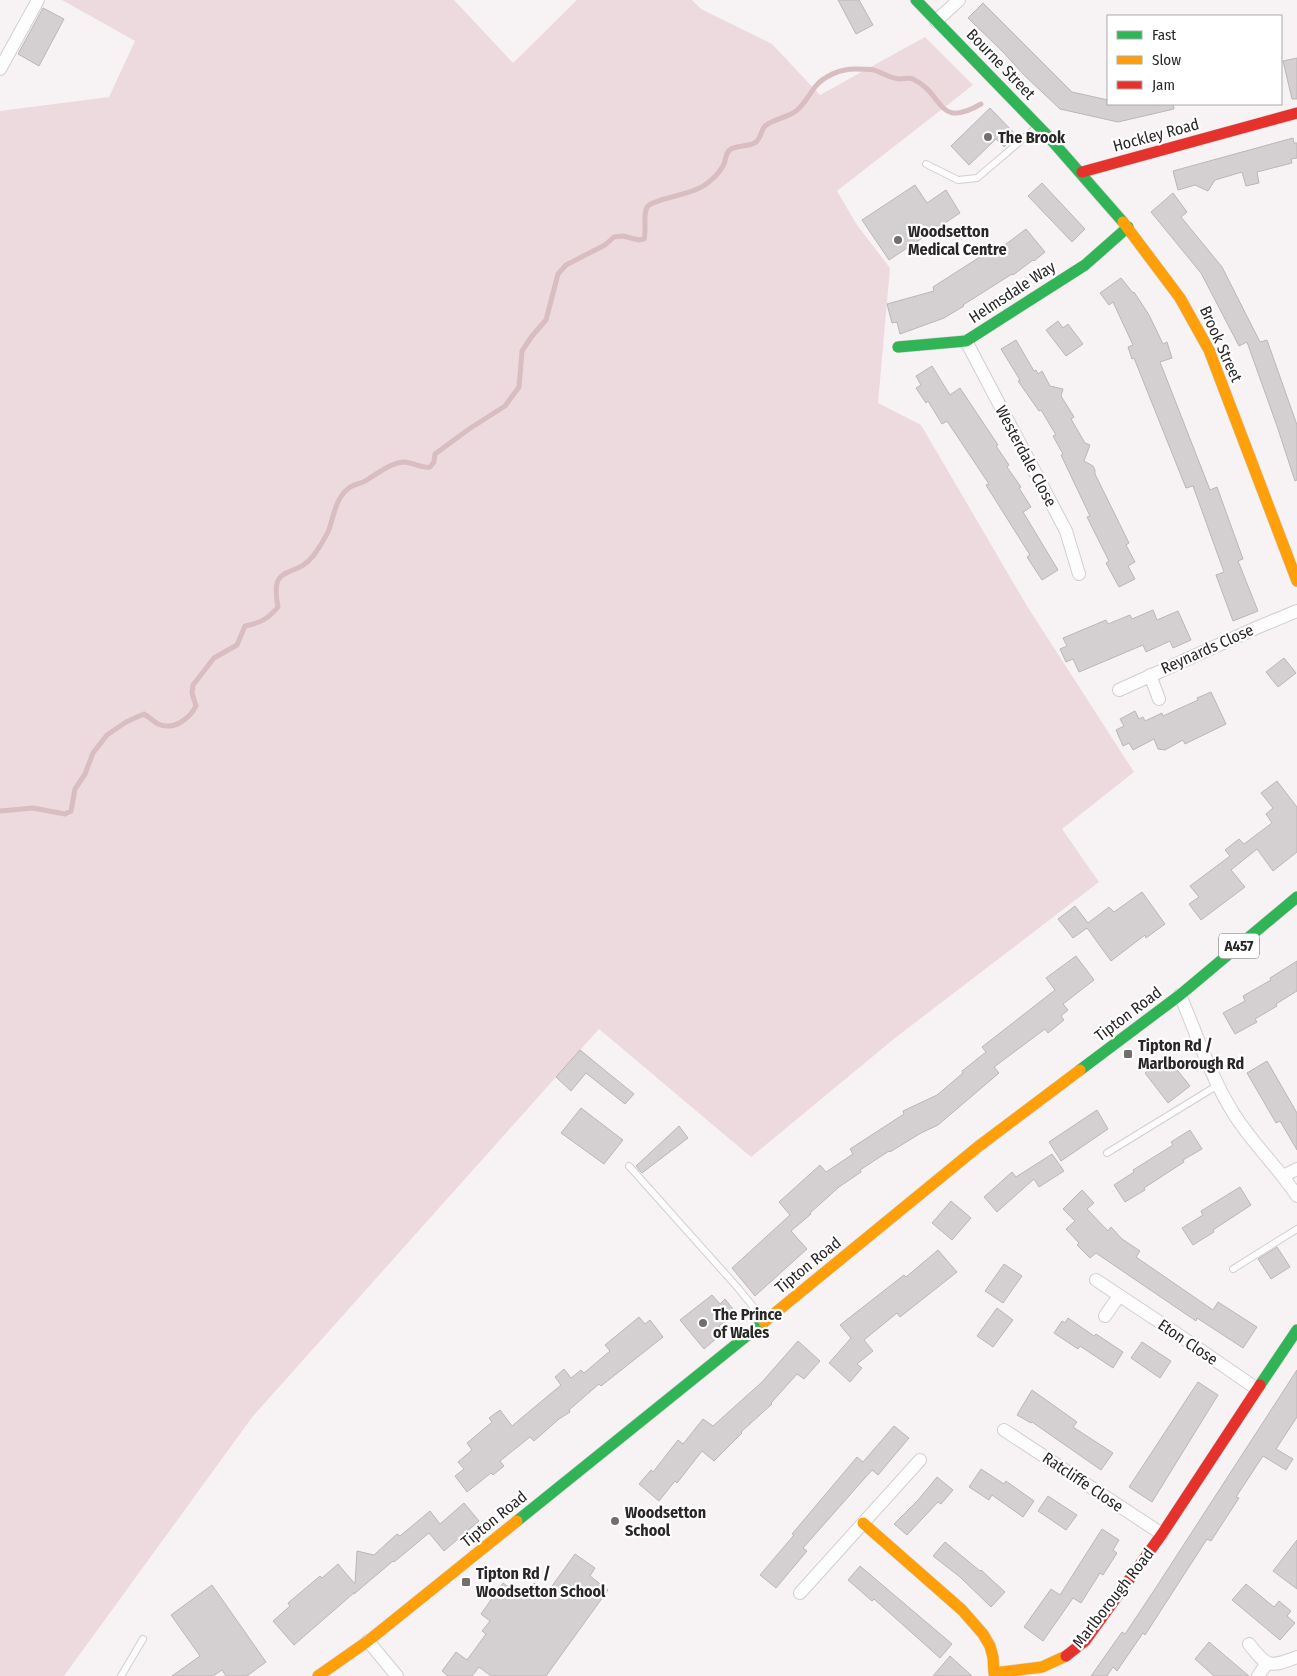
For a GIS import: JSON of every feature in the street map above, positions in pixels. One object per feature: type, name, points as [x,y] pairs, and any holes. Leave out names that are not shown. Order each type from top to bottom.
[{"type":"street","points":[[0,69],[38,0]]},
{"type":"street","name":"Bourne Street","points":[[916,0],[1062,150]]},
{"type":"street","points":[[936,21],[959,0]]},
{"type":"street","name":"Hockley Road","points":[[1082,172],[1297,113]]},
{"type":"street","name":"Brook Street","points":[[1062,150],[1158,265],[1197,324],[1209,350],[1297,581]]},
{"type":"street","name":"Helmsdale Way","points":[[898,347],[966,341],[1085,265],[1128,227]]},
{"type":"street","name":"Westerdale Close","points":[[966,341],[1066,531],[1079,574]]},
{"type":"street","name":"Reynards Close","points":[[1119,690],[1150,674],[1297,611]]},
{"type":"street","points":[[1150,674],[1159,699]]},
{"type":"street","name":"Tipton Road","points":[[318,1676],[368,1641],[979,1146],[1180,996],[1297,898]]},
{"type":"street","points":[[1180,996],[1218,1085],[1235,1116],[1284,1176],[1297,1196]]},
{"type":"street","points":[[1284,1176],[1297,1169]]},
{"type":"street","name":"Eton Close","points":[[1096,1280],[1256,1389]]},
{"type":"street","points":[[1105,1316],[1119,1296]]},
{"type":"street","name":"Marlborough Road","points":[[862,1523],[962,1610],[983,1634],[990,1646],[993,1657],[993,1675],[1036,1670],[1060,1660],[1085,1641],[1162,1534],[1256,1389],[1297,1330]]},
{"type":"street","name":"Ratcliffe Close","points":[[1004,1430],[1162,1534]]},
{"type":"street","points":[[800,1593],[920,1460]]},
{"type":"street","points":[[368,1641],[397,1676]]},
{"type":"street","points":[[1249,1644],[1263,1662],[1271,1664],[1297,1657]]},
{"type":"street","points":[[1258,1676],[1267,1663]]},
{"type":"lane","points":[[926,164],[958,180],[977,178],[1038,126]]},
{"type":"lane","points":[[1107,1153],[1218,1085]]},
{"type":"lane","points":[[629,1166],[765,1321]]},
{"type":"lane","points":[[1233,1269],[1297,1229]]},
{"type":"lane","points":[[121,1676],[143,1639]]},
{"type":"shaded area","points":[[62,0],[454,0],[513,63],[577,0],[692,0],[701,9],[772,44],[820,95],[925,37],[973,85],[837,191],[857,225],[890,268],[878,403],[921,425],[1027,606],[1134,772],[1062,829],[1099,882],[895,1038],[751,1157],[599,1029],[253,1416],[64,1676],[0,1676],[0,111],[109,97],[135,41]]},
{"type":"building","points":[[838,0],[859,0],[873,25],[856,34]]},
{"type":"building","points":[[983,3],[1072,92],[1107,100],[1107,105],[1173,105],[1174,109],[1118,122],[1060,109],[968,18]]},
{"type":"building","points":[[43,8],[64,19],[39,66],[18,54]]},
{"type":"building","points":[[1297,58],[1297,99],[1292,99],[1283,61]]},
{"type":"building","name":"The Brook","points":[[990,108],[1016,135],[1004,147],[996,139],[969,165],[951,146]]},
{"type":"building","points":[[1293,138],[1294,143],[1297,143],[1297,158],[1291,159],[1292,163],[1257,172],[1259,183],[1246,186],[1242,172],[1215,180],[1208,191],[1195,185],[1178,190],[1173,171]]},
{"type":"building","points":[[1042,183],[1085,229],[1072,242],[1028,196]]},
{"type":"building","name":"Woodsetton Medical Centre","points":[[915,185],[927,203],[946,190],[960,213],[889,260],[862,220]]},
{"type":"building","points":[[1173,193],[1187,212],[1181,217],[1222,267],[1260,342],[1267,340],[1297,425],[1297,480],[1295,481],[1247,342],[1239,346],[1201,273],[1151,212]]},
{"type":"building","points":[[1026,229],[1045,252],[1013,275],[944,318],[900,334],[897,322],[892,323],[887,304],[934,291],[933,287],[986,253],[989,257]]},
{"type":"building","points":[[1121,278],[1134,292],[1149,315],[1163,344],[1167,342],[1172,358],[1160,362],[1210,490],[1217,487],[1243,559],[1238,561],[1258,611],[1233,621],[1216,575],[1224,572],[1193,486],[1186,488],[1134,358],[1132,359],[1128,347],[1133,345],[1113,302],[1109,305],[1100,293]]},
{"type":"building","points":[[1058,321],[1063,328],[1068,324],[1083,344],[1066,356],[1046,330]]},
{"type":"building","points":[[1016,340],[1034,371],[1036,370],[1038,374],[1042,371],[1050,386],[1063,389],[1061,396],[1074,417],[1071,419],[1085,443],[1090,445],[1084,461],[1093,466],[1095,474],[1129,543],[1126,545],[1135,562],[1128,566],[1135,579],[1119,587],[1106,563],[1109,561],[1087,517],[1090,516],[1061,455],[1063,454],[1053,436],[1056,435],[1041,410],[1039,411],[1018,381],[1020,380],[1001,349]]},
{"type":"building","points":[[932,366],[950,395],[960,388],[998,445],[996,446],[1009,465],[1007,467],[1021,487],[1019,488],[1031,507],[1023,512],[1058,570],[1042,580],[1027,557],[1030,555],[986,485],[989,484],[947,421],[942,424],[928,401],[926,403],[916,388],[921,385],[916,376]]},
{"type":"building","points":[[1153,610],[1157,620],[1178,611],[1191,640],[1173,648],[1170,641],[1146,652],[1143,645],[1079,672],[1073,659],[1066,662],[1060,649],[1067,646],[1063,638],[1106,620],[1108,624],[1130,615],[1132,619]]},
{"type":"building","points":[[1284,658],[1296,673],[1278,687],[1266,672]]},
{"type":"building","points":[[1211,692],[1226,724],[1185,744],[1183,740],[1165,750],[1158,749],[1154,739],[1133,750],[1129,743],[1123,746],[1116,730],[1124,726],[1120,719],[1135,711],[1139,719],[1143,717],[1145,721],[1162,713],[1163,716]]},
{"type":"building","points":[[1277,781],[1297,807],[1297,852],[1273,871],[1257,849],[1231,870],[1245,887],[1201,920],[1189,904],[1199,897],[1190,886],[1230,856],[1225,850],[1239,839],[1244,844],[1272,823],[1266,814],[1273,808],[1261,793]]},
{"type":"building","points":[[1142,892],[1165,924],[1146,938],[1145,935],[1111,961],[1087,928],[1073,938],[1058,919],[1075,906],[1088,923],[1109,907],[1114,912]]},
{"type":"building","points":[[1076,956],[1094,980],[1063,1004],[1068,1010],[1061,1016],[1064,1020],[1048,1033],[1045,1029],[994,1067],[999,1073],[938,1125],[889,1151],[860,1170],[861,1172],[839,1187],[791,1231],[807,1249],[755,1296],[732,1268],[790,1215],[779,1202],[820,1165],[826,1172],[853,1154],[850,1149],[904,1114],[903,1111],[937,1095],[963,1073],[962,1071],[986,1052],[982,1047],[1055,990],[1046,978]]},
{"type":"building","points":[[1297,961],[1297,991],[1255,1019],[1257,1022],[1235,1034],[1223,1013],[1245,1001],[1243,996],[1271,980],[1270,978]]},
{"type":"building","points":[[580,1050],[634,1094],[625,1104],[586,1073],[571,1091],[556,1077]]},
{"type":"building","points":[[1166,1056],[1190,1086],[1168,1103],[1145,1073]]},
{"type":"building","points":[[1267,1061],[1297,1113],[1297,1150],[1280,1121],[1276,1123],[1247,1073]]},
{"type":"building","points":[[581,1108],[623,1140],[604,1164],[561,1133]]},
{"type":"building","points":[[1097,1110],[1108,1129],[1061,1161],[1049,1142]]},
{"type":"building","points":[[679,1126],[688,1138],[642,1173],[636,1166]]},
{"type":"building","points":[[1190,1130],[1202,1149],[1183,1160],[1184,1162],[1125,1202],[1114,1185],[1134,1172],[1133,1170],[1173,1145],[1171,1142]]},
{"type":"building","points":[[1052,1154],[1064,1171],[1039,1187],[1034,1179],[997,1212],[984,1197],[1012,1172],[1016,1177]]},
{"type":"building","points":[[1240,1187],[1251,1205],[1193,1245],[1182,1228],[1203,1215],[1201,1211]]},
{"type":"building","points":[[1082,1190],[1094,1203],[1087,1209],[1108,1231],[1111,1227],[1122,1239],[1140,1251],[1136,1257],[1213,1310],[1218,1302],[1257,1327],[1243,1348],[1197,1318],[1196,1321],[1096,1253],[1090,1258],[1077,1245],[1079,1243],[1066,1229],[1075,1221],[1063,1209]]},
{"type":"building","points":[[951,1201],[971,1218],[952,1240],[932,1223]]},
{"type":"building","points":[[1277,1247],[1290,1267],[1271,1279],[1258,1259]]},
{"type":"building","points":[[938,1250],[957,1272],[900,1317],[897,1313],[864,1340],[873,1351],[857,1364],[862,1368],[850,1382],[829,1363],[851,1338],[840,1325],[904,1275],[906,1277]]},
{"type":"building","points":[[1004,1264],[1022,1276],[1003,1303],[985,1291]]},
{"type":"building","name":"The Prince of Wales","points":[[712,1295],[720,1304],[725,1299],[736,1313],[719,1326],[724,1332],[704,1349],[680,1320]]},
{"type":"building","points":[[997,1308],[1013,1320],[993,1347],[977,1336]]},
{"type":"building","points":[[639,1317],[645,1324],[650,1320],[663,1337],[601,1386],[599,1384],[569,1410],[570,1412],[534,1441],[530,1437],[500,1461],[504,1466],[493,1475],[491,1473],[467,1492],[455,1476],[464,1469],[458,1462],[472,1450],[467,1443],[492,1422],[489,1418],[500,1410],[512,1426],[561,1385],[555,1377],[564,1369],[571,1378],[581,1370],[584,1373],[610,1351],[605,1345]]},
{"type":"building","points":[[1068,1318],[1094,1336],[1096,1334],[1123,1352],[1113,1368],[1080,1346],[1078,1349],[1054,1333],[1062,1321],[1065,1323]]},
{"type":"building","points":[[798,1341],[820,1361],[804,1379],[797,1374],[772,1404],[741,1432],[714,1461],[702,1451],[677,1483],[675,1481],[659,1501],[639,1484],[651,1470],[653,1472],[678,1440],[683,1444],[703,1419],[713,1426],[762,1382]]},
{"type":"building","points":[[1142,1342],[1171,1361],[1160,1378],[1131,1358]]},
{"type":"building","points":[[1297,1370],[1297,1417],[1276,1449],[1293,1459],[1286,1470],[1263,1456],[1236,1497],[1239,1498],[1211,1541],[1207,1539],[1145,1635],[1143,1633],[1117,1671],[1113,1667],[1107,1676],[1091,1676],[1122,1632],[1125,1634]]},
{"type":"building","points":[[1198,1382],[1218,1395],[1152,1502],[1129,1487]]},
{"type":"building","points":[[1032,1390],[1077,1422],[1073,1427],[1113,1453],[1101,1470],[1032,1422],[1017,1415]]},
{"type":"building","points":[[894,1426],[909,1438],[878,1475],[872,1470],[803,1548],[807,1551],[776,1588],[760,1575],[857,1457],[863,1462]]},
{"type":"building","points":[[981,1469],[1004,1484],[1006,1481],[1034,1501],[1023,1517],[992,1495],[989,1500],[969,1487]]},
{"type":"building","points":[[937,1477],[953,1490],[941,1504],[938,1502],[907,1535],[894,1524],[919,1499]]},
{"type":"building","points":[[1048,1496],[1077,1515],[1066,1530],[1038,1511]]},
{"type":"building","points":[[464,1503],[479,1521],[444,1551],[429,1533],[354,1594],[355,1592],[294,1645],[273,1621],[290,1606],[288,1603],[320,1576],[322,1578],[338,1564],[355,1584],[357,1551],[374,1555],[397,1534],[400,1536],[430,1511],[440,1524]]},
{"type":"building","points":[[1102,1529],[1119,1540],[1113,1550],[1117,1553],[1103,1575],[1100,1573],[1081,1603],[1073,1598],[1043,1641],[1024,1627],[1051,1589],[1060,1595]]},
{"type":"building","points":[[1297,1540],[1297,1589],[1273,1571]]},
{"type":"building","points":[[945,1542],[981,1570],[1005,1592],[991,1607],[960,1577],[933,1556]]},
{"type":"building","points":[[575,1554],[595,1568],[590,1576],[608,1590],[546,1676],[491,1676],[479,1667],[472,1676],[448,1676],[442,1671],[456,1652],[467,1660],[486,1634],[482,1631],[490,1621],[481,1614],[503,1583],[524,1598],[534,1583],[547,1593]]},
{"type":"building","points":[[860,1566],[952,1644],[940,1658],[874,1599],[872,1601],[848,1580]]},
{"type":"building","points":[[1246,1584],[1274,1607],[1279,1601],[1291,1611],[1287,1616],[1295,1623],[1280,1640],[1232,1600]]},
{"type":"building","points":[[212,1585],[266,1662],[247,1676],[226,1676],[222,1670],[213,1676],[172,1676],[200,1656],[171,1615]]},
{"type":"building","points":[[1209,1642],[1249,1676],[1214,1676],[1195,1659]]},
{"type":"building","points":[[950,1656],[972,1676],[933,1676]]},
{"type":"waterway","points":[[0,811],[33,808],[65,814],[71,811],[75,789],[85,774],[93,753],[107,735],[126,722],[144,714],[164,726],[175,725],[185,719],[196,706],[192,693],[193,685],[214,658],[237,645],[245,626],[263,620],[278,607],[276,593],[280,577],[299,568],[314,555],[328,532],[338,502],[344,492],[394,464],[407,462],[430,467],[434,462],[435,454],[505,406],[519,387],[522,351],[546,320],[558,274],[566,265],[605,245],[614,237],[623,236],[639,240],[644,239],[645,213],[648,206],[652,203],[705,185],[721,169],[729,151],[756,142],[765,126],[796,111],[823,80],[844,70],[867,69],[889,77],[913,79],[923,85],[942,107],[956,113],[966,111],[981,104]]},
{"type":"traffic: fast","points":[[916,0],[1046,134],[1123,222]]},
{"type":"traffic: fast","points":[[898,347],[966,341],[1085,265],[1128,227]]},
{"type":"traffic: fast","points":[[1080,1070],[1180,995],[1297,897]]},
{"type":"traffic: fast","points":[[517,1521],[764,1322]]},
{"type":"traffic: fast","points":[[1260,1385],[1297,1330]]},
{"type":"traffic: slow","points":[[1123,222],[1180,298],[1209,350],[1297,581]]},
{"type":"traffic: slow","points":[[764,1322],[979,1146],[1080,1070]]},
{"type":"traffic: slow","points":[[318,1676],[368,1641],[517,1521]]},
{"type":"traffic: slow","points":[[863,1523],[962,1610],[983,1634],[990,1646],[994,1673],[1042,1667],[1066,1656]]},
{"type":"traffic: jam","points":[[1082,172],[1297,113]]},
{"type":"traffic: jam","points":[[1066,1656],[1085,1641],[1162,1534],[1260,1385]]},
{"type":"place","name":"The Brook","points":[[988,137]]},
{"type":"place","name":"Woodsetton Medical Centre","points":[[898,240]]},
{"type":"place","name":"Tipton Rd / Marlborough Rd","points":[[1128,1054]]},
{"type":"place","name":"The Prince of Wales","points":[[703,1323]]},
{"type":"place","name":"Woodsetton School","points":[[615,1521]]},
{"type":"place","name":"Tipton Rd / Woodsetton School","points":[[466,1582]]}]
